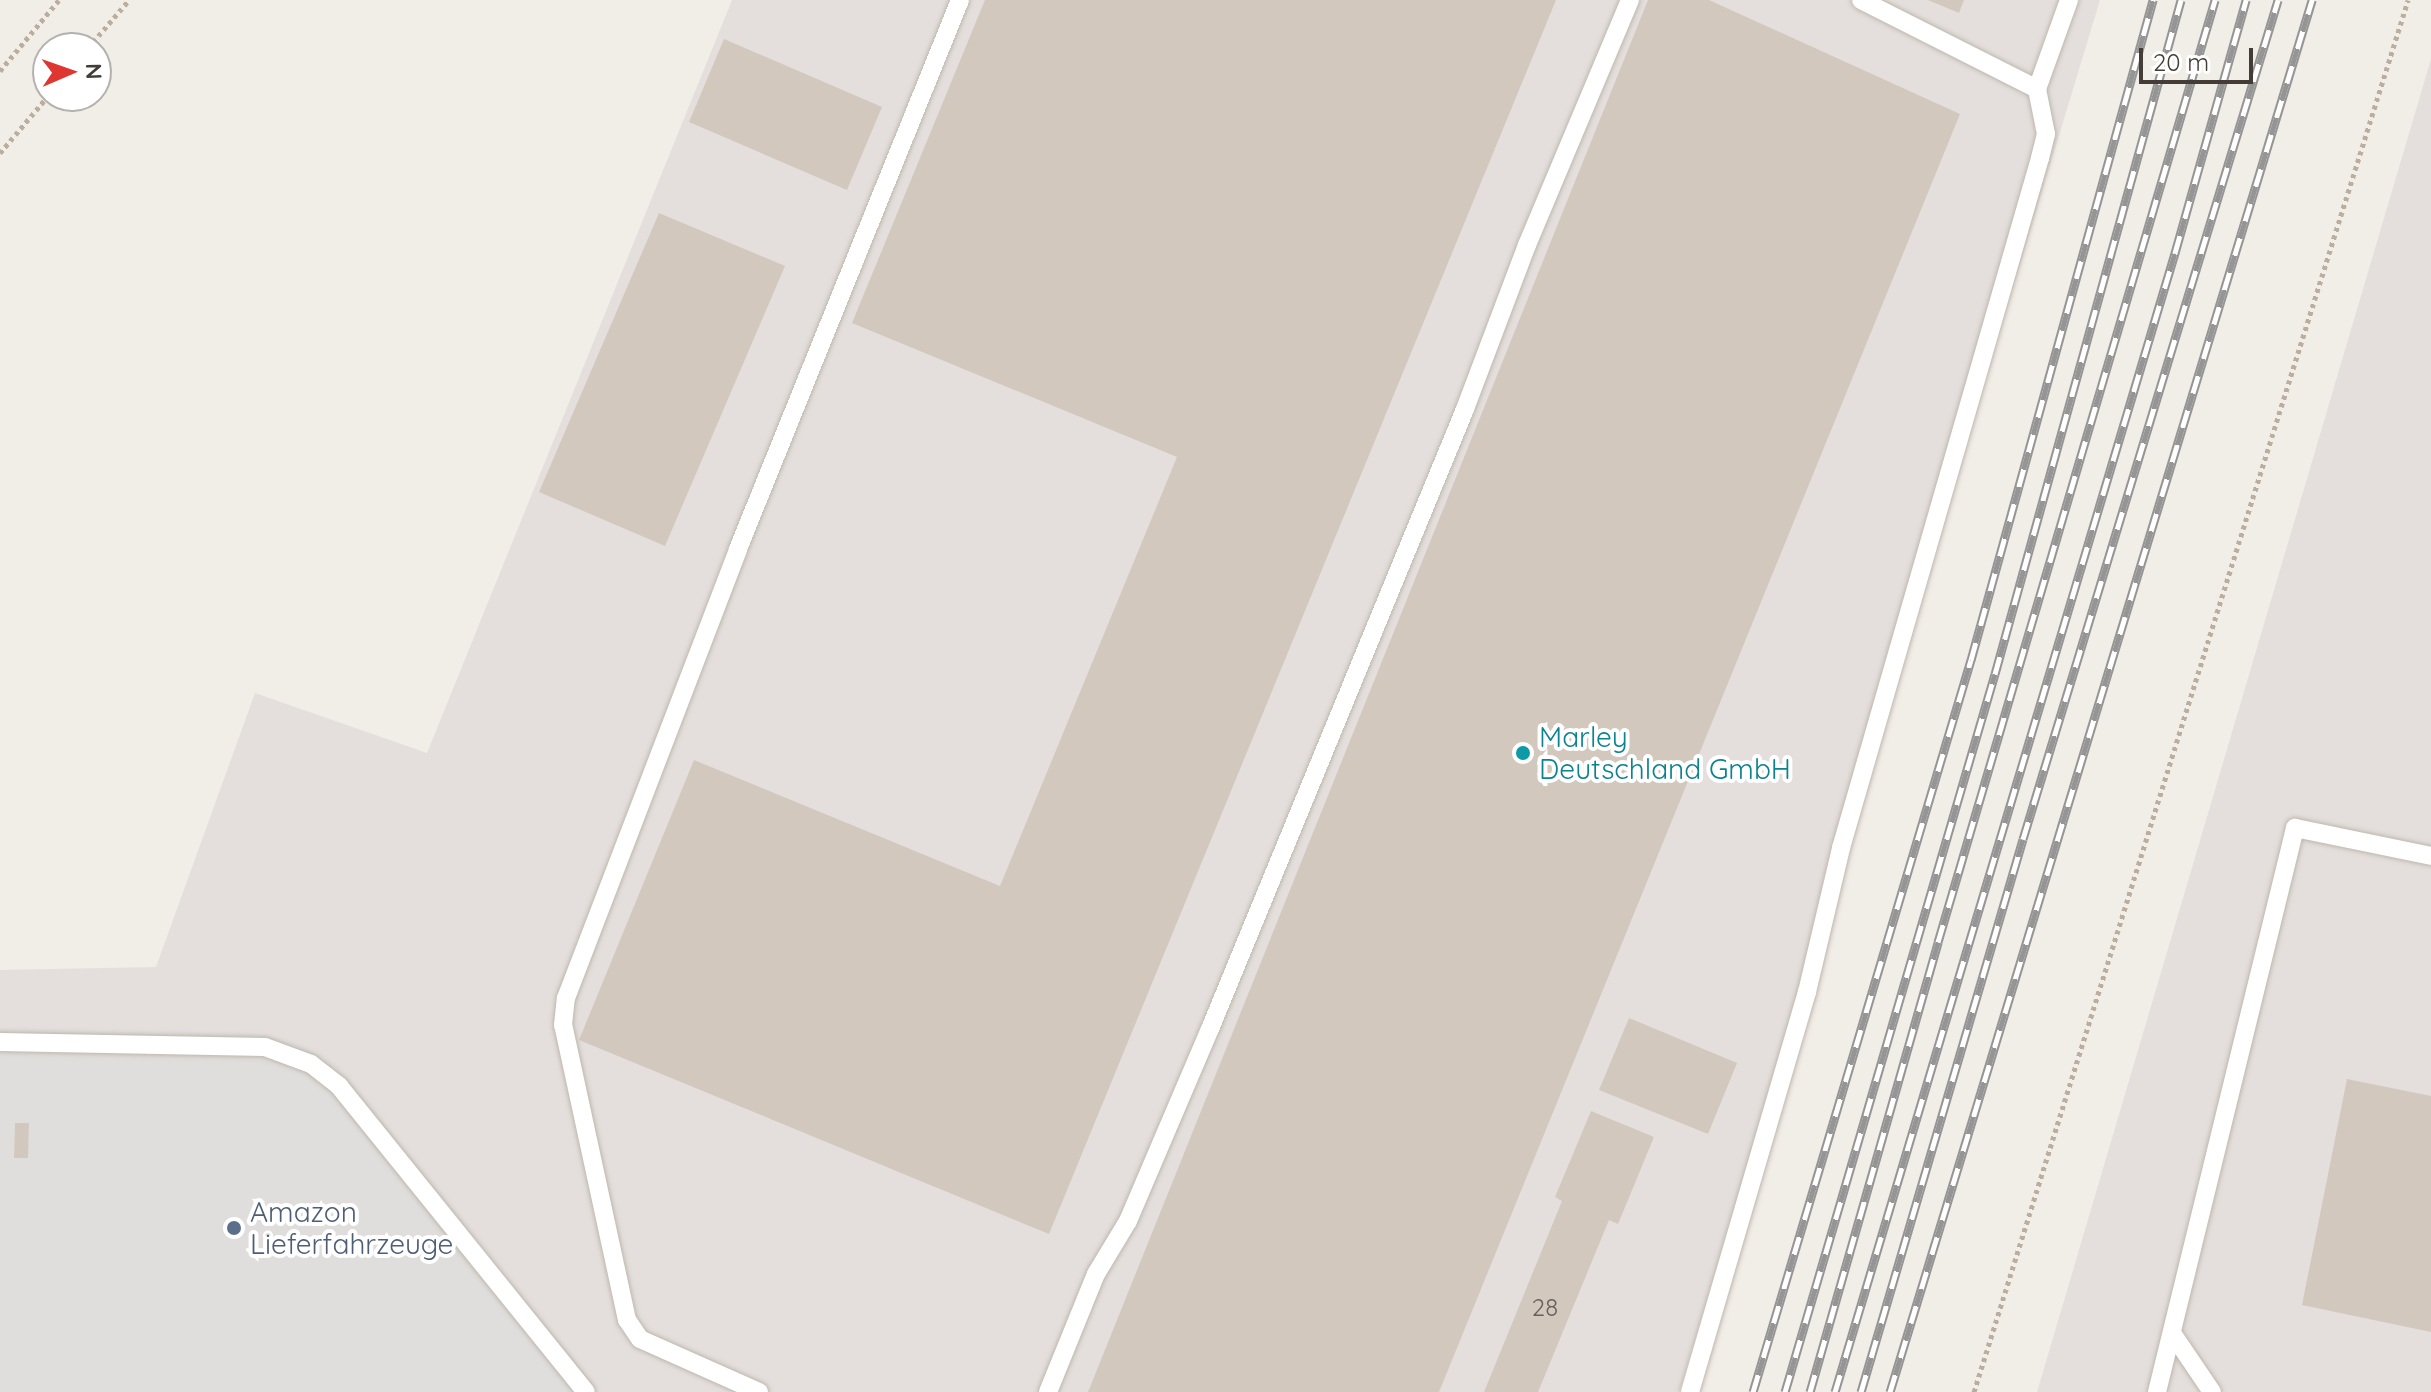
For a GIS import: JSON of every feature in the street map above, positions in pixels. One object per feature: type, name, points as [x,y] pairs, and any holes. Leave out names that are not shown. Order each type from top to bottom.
[{"type":"lane","points":[[759,1392],[640,1339],[627,1320],[563,1025],[566,998],[738,549],[960,0]]},
{"type":"lane","points":[[1048,1392],[1096,1274],[1128,1221],[1210,1029],[1465,409],[1527,245],[1630,0]]},
{"type":"lane","points":[[1861,0],[2037,89]]},
{"type":"lane","points":[[1690,1392],[1807,992],[1841,848],[2040,158],[2046,134],[2037,89],[2069,0]]},
{"type":"lane","points":[[2157,1392],[2295,828],[2431,856]]},
{"type":"lane","points":[[0,1042],[265,1047],[311,1064],[339,1086],[586,1392]]},
{"type":"lane","points":[[2172,1333],[2212,1392]]},
{"type":"path","points":[[0,71],[59,0]]},
{"type":"path","points":[[102,32],[129,0]]},
{"type":"path","points":[[1974,1392],[2408,0]]},
{"type":"path","points":[[0,153],[35,112]]},
{"type":"shaded area","points":[[732,0],[2100,0],[1679,1392],[0,1392],[0,970],[156,967],[255,693],[427,753]]},
{"type":"shaded area","points":[[2431,59],[2431,1392],[2037,1392]]},
{"type":"shaded area","name":"Amazon Lieferfahrzeuge","points":[[0,1028],[252,1033],[296,1042],[337,1064],[599,1392],[0,1392]]},
{"type":"building","points":[[985,0],[1556,0],[1049,1234],[579,1040],[694,760],[1000,886],[1177,457],[852,323]]},
{"type":"building","name":"Marley Deutschland GmbH","points":[[1648,0],[1709,0],[1960,114],[1439,1392],[1088,1392]]},
{"type":"building","points":[[1928,0],[1964,0],[1959,13]]},
{"type":"building","points":[[724,39],[882,107],[847,190],[689,122]]},
{"type":"building","points":[[659,213],[785,266],[665,546],[539,492]]},
{"type":"building","points":[[1629,1018],[1737,1063],[1708,1134],[1599,1090]]},
{"type":"building","points":[[2347,1079],[2431,1096],[2431,1332],[2302,1305]]},
{"type":"building","points":[[1591,1111],[1654,1137],[1618,1224],[1609,1220],[1538,1392],[1484,1392],[1562,1201],[1555,1197]]},
{"type":"building","points":[[15,1123],[29,1123],[28,1158],[14,1158]]},
{"type":"railway","points":[[1753,1392],[1971,660],[2153,0]]},
{"type":"railway","points":[[1785,1392],[1995,674],[2181,0]]},
{"type":"railway","points":[[1810,1392],[1938,942],[2215,0]]},
{"type":"railway","points":[[1835,1392],[2175,253],[2246,0]]},
{"type":"railway","points":[[1861,1392],[2023,839],[2278,0]]},
{"type":"railway","points":[[1890,1392],[2312,0]]},
{"type":"place","name":"Marley Deutschland GmbH","points":[[1523,753]]},
{"type":"place","name":"Amazon Lieferfahrzeuge","points":[[234,1228]]}]
